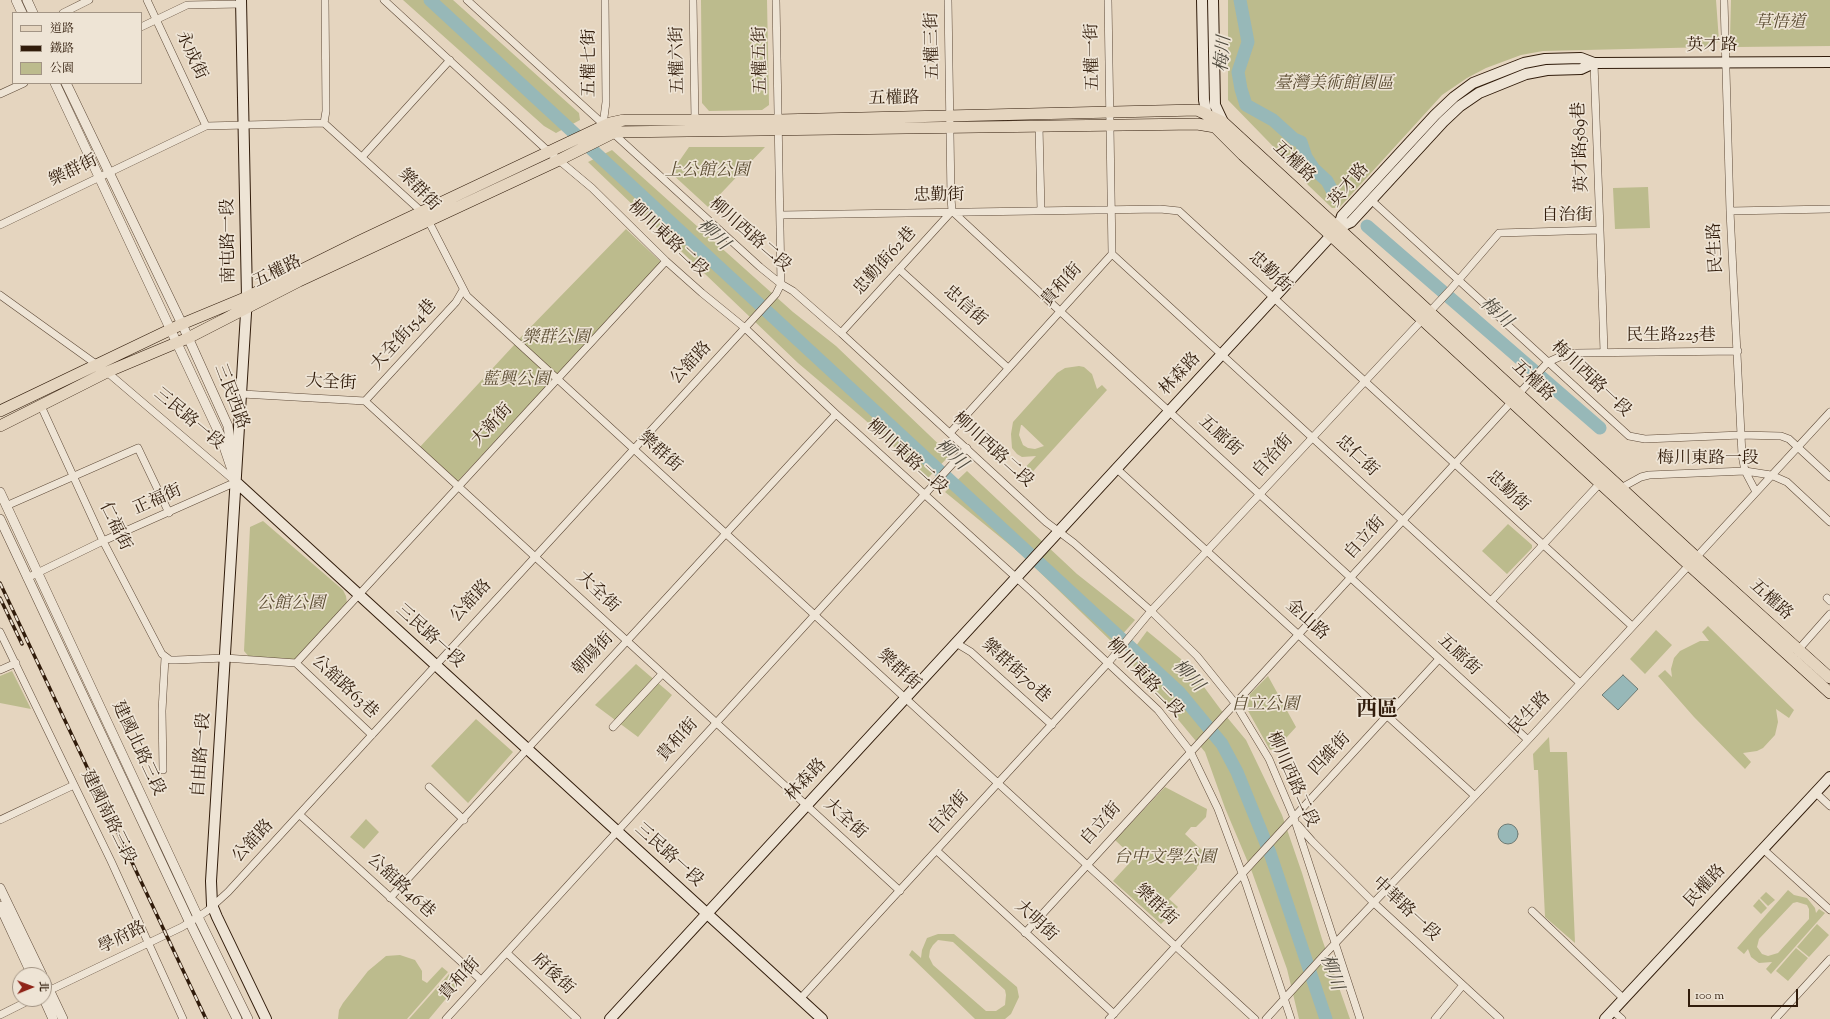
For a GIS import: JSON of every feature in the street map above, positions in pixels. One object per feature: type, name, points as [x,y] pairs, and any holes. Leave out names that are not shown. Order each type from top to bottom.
[{"type":"main road","points":[[1202,0],[1205,106],[1219,124]]},
{"type":"main road","points":[[1205,106],[1212,0]]},
{"type":"main road","name":"南屯路一段","points":[[236,482],[246,302],[241,2]]},
{"type":"main road","name":"英才路","points":[[1335,232],[1342,216],[1435,115],[1454,97],[1473,83],[1524,63],[1545,59],[1581,58],[1594,63],[1830,62]]},
{"type":"main road","name":"英才路","points":[[1335,232],[1351,222],[1443,122],[1460,106],[1479,93],[1526,74],[1547,70],[1581,69],[1594,63]]},
{"type":"main road","name":"五權路","points":[[425,216],[559,160],[608,136],[621,132],[950,116],[1110,113],[1205,106],[1208,116],[1219,124],[1604,479],[1830,693]]},
{"type":"main road","points":[[1197,124],[1208,116]]},
{"type":"main road","name":"五權路","points":[[0,426],[108,372],[188,338],[246,302],[425,216],[564,144],[599,127],[624,120],[695,120],[778,125],[950,128],[1219,124]]},
{"type":"main road","name":"林森路","points":[[610,1019],[706,913],[906,699],[1335,232]]},
{"type":"main road","name":"五權路","points":[[0,411],[182,324],[246,302]]},
{"type":"main road","name":"五權路","points":[[1604,479],[1621,488],[1692,561],[1798,649],[1830,678]]},
{"type":"main road","name":"三民路一段","points":[[236,482],[822,1019]]},
{"type":"main road","name":"自由路一段","points":[[236,482],[212,868],[212,905],[221,927],[266,1019]]},
{"type":"main road","name":"民權路","points":[[1605,1019],[1830,777]]},
{"type":"street","points":[[16,0],[22,12]]},
{"type":"street","points":[[27,0],[33,12]]},
{"type":"street","points":[[65,12],[81,2],[89,0]]},
{"type":"street","name":"永成街","points":[[147,0],[206,126]]},
{"type":"street","points":[[324,123],[326,111],[325,0]]},
{"type":"street","name":"柳川東路二段","points":[[384,0],[549,152],[592,188],[666,261],[702,294],[745,328],[836,414],[1017,578],[1158,710],[1190,751],[1218,809],[1242,873],[1291,1019]]},
{"type":"street","name":"柳川西路二段","points":[[467,0],[608,136],[781,284],[793,291],[967,448],[1046,522],[1074,543],[1151,612],[1197,656],[1235,703],[1269,759],[1294,818],[1360,1019]]},
{"type":"street","name":"五權七街","points":[[599,127],[606,102],[605,0]]},
{"type":"street","name":"五權六街","points":[[693,0],[695,120]]},
{"type":"street","name":"五權五街","points":[[776,0],[778,125]]},
{"type":"street","name":"五權三街","points":[[948,0],[950,128]]},
{"type":"street","name":"五權一街","points":[[1108,0],[1110,125]]},
{"type":"street","name":"民生路","points":[[1724,0],[1730,211],[1741,435],[1745,471],[1756,492]]},
{"type":"street","points":[[142,27],[187,3],[241,2]]},
{"type":"street","points":[[362,157],[450,60]]},
{"type":"street","name":"英才路589巷","points":[[1594,63],[1600,230]]},
{"type":"street","points":[[0,94],[22,84]]},
{"type":"street","name":"三民西路","points":[[55,84],[220,435],[236,482]]},
{"type":"street","name":"三民西路","points":[[66,84],[182,324],[228,426],[236,482]]},
{"type":"street","name":"樂群街","points":[[0,225],[206,126],[324,123],[425,216],[462,290],[467,296],[633,450],[1255,1019]]},
{"type":"street","points":[[778,125],[781,284]]},
{"type":"street","points":[[1110,125],[1112,254]]},
{"type":"street","points":[[1040,126],[1041,211]]},
{"type":"street","points":[[950,128],[952,211]]},
{"type":"street","name":"梅川西路一段","points":[[1371,200],[1629,436],[1645,438],[1741,435],[1780,436],[1788,439],[1798,447],[1830,477]]},
{"type":"street","name":"忠勤街","points":[[780,215],[1111,209],[1170,209],[1179,211],[1632,626]]},
{"type":"street","points":[[1730,211],[1830,209]]},
{"type":"street","name":"忠勤街62巷","points":[[841,334],[952,211]]},
{"type":"street","name":"五廊街","points":[[952,211],[1060,312],[1528,740]]},
{"type":"street","name":"自治街","points":[[800,999],[1121,650],[1151,612],[1208,552],[1312,437],[1365,382],[1499,233],[1600,230],[1604,352]]},
{"type":"street","name":"貴和街","points":[[950,433],[1112,254]]},
{"type":"street","name":"忠仁街","points":[[1112,254],[1580,683]]},
{"type":"street","name":"大新街","points":[[296,663],[666,261]]},
{"type":"street","name":"忠信街","points":[[900,269],[1008,368]]},
{"type":"street","name":"公舘路","points":[[212,905],[228,892],[300,815],[436,664],[754,319],[776,294],[781,284]]},
{"type":"street","name":"大全街154巷","points":[[365,401],[456,302],[462,290]]},
{"type":"street","name":"三民路一段","points":[[0,295],[96,365],[108,372],[236,482]]},
{"type":"street","name":"民生路225巷","points":[[1604,352],[1738,351]]},
{"type":"street","points":[[1548,362],[1566,354],[1604,352]]},
{"type":"street","name":"自立街","points":[[1025,933],[1223,715],[1351,578],[1514,397],[1548,362]]},
{"type":"street","name":"大全街","points":[[242,394],[365,401],[806,806],[900,890]]},
{"type":"street","name":"仁福街","points":[[41,406],[103,541],[156,646],[166,658]]},
{"type":"street","name":"民生路","points":[[1285,998],[1335,943],[1528,740],[1830,412]]},
{"type":"street","name":"朝陽街","points":[[390,898],[464,820],[836,414]]},
{"type":"street","points":[[6,506],[138,448],[169,513]]},
{"type":"street","name":"貴和街","points":[[446,1019],[967,448]]},
{"type":"street","name":"金山路","points":[[1117,469],[1475,796]]},
{"type":"street","name":"梅川東路一段","points":[[1621,488],[1641,477],[1649,475],[1745,471],[1771,475],[1787,482],[1830,522]]},
{"type":"street","points":[[1491,601],[1604,479]]},
{"type":"street","name":"正福街","points":[[27,578],[103,541],[236,482]]},
{"type":"street","name":"建國北路三段","points":[[0,492],[198,917],[248,1019]]},
{"type":"street","name":"建國北路三段","points":[[0,519],[237,1019]]},
{"type":"street","points":[[1798,649],[1830,614]]},
{"type":"street","name":"建國南路三段","points":[[0,632],[149,943],[183,1019]]},
{"type":"street","name":"樂群街70巷","points":[[956,643],[970,652],[1052,725]]},
{"type":"street","points":[[163,770],[162,711],[166,658],[176,660],[225,658],[296,663]]},
{"type":"street","name":"四維街","points":[[1242,873],[1439,659]]},
{"type":"street","points":[[0,670],[16,663]]},
{"type":"street","name":"公舘路63巷","points":[[296,663],[372,735]]},
{"type":"street","points":[[613,727],[662,674]]},
{"type":"street","points":[[0,820],[74,785]]},
{"type":"street","points":[[429,787],[464,820]]},
{"type":"street","points":[[1816,793],[1830,806]]},
{"type":"street","name":"公舘路46巷","points":[[300,815],[481,980]]},
{"type":"street","name":"中華路一段","points":[[1294,818],[1312,841],[1374,903],[1500,1019]]},
{"type":"street","points":[[1763,849],[1830,910]]},
{"type":"street","name":"大明街","points":[[937,851],[1111,1016]]},
{"type":"street","points":[[1111,1016],[1242,873]]},
{"type":"street","points":[[0,888],[38,967]]},
{"type":"street","name":"學府路","points":[[52,990],[190,922],[212,905]]},
{"type":"street","points":[[0,906],[28,967]]},
{"type":"street","points":[[1532,911],[1624,999]]},
{"type":"street","name":"府後街","points":[[506,953],[577,1019]]},
{"type":"street","points":[[1775,1019],[1830,959]]},
{"type":"street","points":[[1435,1019],[1464,985]]},
{"type":"street","points":[[1266,1019],[1285,998]]},
{"type":"street","points":[[52,1000],[63,1019]]},
{"type":"street","points":[[0,1015],[16,1007]]},
{"type":"street","points":[[48,1007],[54,1019]]},
{"type":"street","points":[[1613,1011],[1622,1019]]},
{"type":"green space","points":[[403,0],[453,0],[579,113],[580,120],[556,133],[544,126]]},
{"type":"green space","points":[[701,0],[767,0],[769,105],[762,110],[709,111],[702,103]]},
{"type":"green space","name":"臺灣美術館園區","points":[[1228,0],[1716,0],[1719,41],[1712,47],[1543,51],[1521,55],[1486,68],[1467,78],[1442,95],[1339,208],[1332,208],[1308,185],[1298,172],[1228,100]]},
{"type":"green space","name":"草悟道","points":[[1731,0],[1830,0],[1830,46],[1737,47],[1730,39]]},
{"type":"green space","name":"上公館公園","points":[[689,147],[765,147],[708,207],[671,173]]},
{"type":"green space","points":[[612,150],[793,312],[836,346],[950,455],[928,478],[864,419],[798,363],[588,162]]},
{"type":"green space","points":[[1648,187],[1650,228],[1615,229],[1613,188]]},
{"type":"green space","name":"樂群公園","points":[[626,229],[662,263],[557,376],[518,340]]},
{"type":"green space","name":"藍興公園","points":[[515,344],[553,379],[457,482],[419,448]]},
{"type":"green space","points":[[1079,366],[1084,367],[1092,374],[1097,389],[1102,385],[1107,390],[1026,479],[1020,473],[1036,456],[1022,457],[1012,448],[1011,434],[1013,422],[1057,373],[1065,368]],"holes":[[[1022,425],[1044,446],[1035,449],[1028,448],[1023,445],[1019,435]]]},
{"type":"green space","points":[[967,471],[1077,574],[1135,620],[1114,644],[1022,555],[945,492]]},
{"type":"green space","name":"公館公園","points":[[263,521],[343,590],[346,596],[347,603],[298,660],[251,659],[244,651],[250,527]]},
{"type":"green space","points":[[1508,524],[1532,545],[1532,548],[1507,574],[1482,551]]},
{"type":"green space","points":[[1708,626],[1794,710],[1789,718],[1776,709],[1778,722],[1775,735],[1763,748],[1757,751],[1743,753],[1751,762],[1745,769],[1694,717],[1658,676],[1665,670],[1672,677],[1671,669],[1674,658],[1680,651],[1700,641],[1709,641],[1702,632]]},
{"type":"green space","points":[[1656,630],[1672,645],[1645,674],[1630,659]]},
{"type":"green space","points":[[1147,631],[1187,664],[1221,710],[1246,740],[1282,815],[1302,873],[1322,939],[1350,1019],[1299,1019],[1287,969],[1252,872],[1225,808],[1205,752],[1127,658]]},
{"type":"green space","points":[[636,664],[672,695],[638,737],[595,705]]},
{"type":"green space","points":[[12,671],[31,709],[0,703],[0,676]]},
{"type":"green space","name":"自立公園","points":[[1268,676],[1296,727],[1277,748],[1270,750],[1247,709],[1250,694]]},
{"type":"green space","points":[[476,719],[513,752],[468,803],[431,766]]},
{"type":"green space","points":[[1549,737],[1550,752],[1567,752],[1575,943],[1545,917],[1538,770],[1534,770],[1533,754]]},
{"type":"green space","name":"台中文學公園","points":[[1165,787],[1207,809],[1206,817],[1196,827],[1191,827],[1185,834],[1204,852],[1204,858],[1197,869],[1169,899],[1178,907],[1161,924],[1113,881],[1134,858],[1115,840]]},
{"type":"green space","points":[[366,819],[379,832],[364,849],[350,837]]},
{"type":"green space","points":[[1788,890],[1794,895],[1807,898],[1815,908],[1816,913],[1819,909],[1825,913],[1771,974],[1766,969],[1772,962],[1759,963],[1751,957],[1748,949],[1744,954],[1737,948]],"holes":[[[1797,902],[1807,905],[1809,909],[1809,919],[1778,953],[1768,956],[1762,954],[1757,947],[1759,939],[1793,903]]]},
{"type":"green space","points":[[1766,892],[1775,900],[1768,906],[1760,898]]},
{"type":"green space","points":[[1759,899],[1767,908],[1761,914],[1753,906]]},
{"type":"green space","points":[[1817,924],[1829,935],[1809,957],[1797,947]]},
{"type":"green space","points":[[938,934],[954,934],[1017,987],[1019,997],[1011,1014],[1005,1019],[975,1019],[909,955],[912,950],[921,958],[922,950],[927,938]],"holes":[[[938,940],[953,942],[1005,990],[1005,1005],[996,1011],[986,1011],[933,965],[929,957],[930,950],[933,945]]]},
{"type":"green space","points":[[1796,948],[1808,958],[1788,981],[1776,971]]},
{"type":"green space","points":[[400,955],[415,960],[422,971],[422,980],[427,983],[442,967],[448,972],[407,1019],[338,1019],[339,1010],[343,1003],[368,971],[386,956]]},
{"type":"green space","points":[[449,974],[459,983],[429,1019],[409,1019]]},
{"type":"water","points":[[1623,675],[1638,689],[1618,710],[1602,695]]},
{"type":"water","points":[[1508,824],[1515,827],[1518,834],[1515,841],[1508,844],[1501,841],[1498,834],[1501,827]]},
{"type":"waterway","name":"柳川","points":[[430,0],[1179,692],[1222,744],[1237,772],[1270,853],[1326,1019]]},
{"type":"waterway","name":"梅川","points":[[1240,0],[1248,42],[1238,72],[1246,105],[1273,120],[1294,139],[1301,142],[1306,157],[1314,169],[1327,181],[1333,192]]},
{"type":"waterway","name":"梅川","points":[[1367,226],[1600,428]]},
{"type":"railway","points":[[0,583],[206,1019]]},
{"type":"railway","points":[[0,598],[22,644]]},
{"type":"district","name":"西區","points":[[1377,711]]}]
